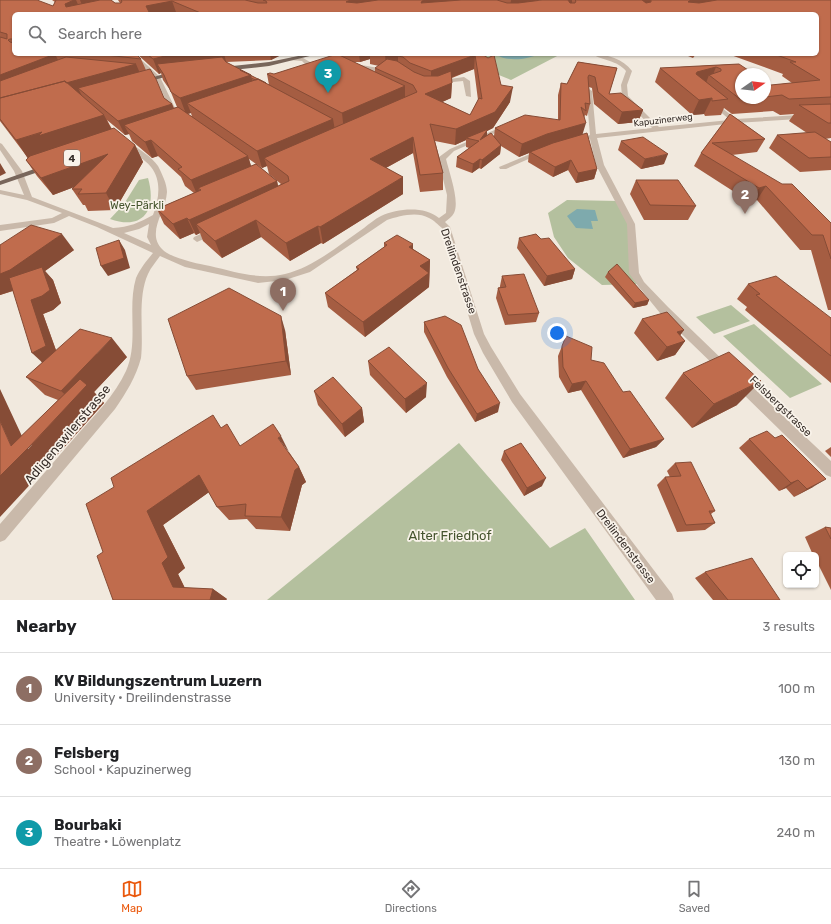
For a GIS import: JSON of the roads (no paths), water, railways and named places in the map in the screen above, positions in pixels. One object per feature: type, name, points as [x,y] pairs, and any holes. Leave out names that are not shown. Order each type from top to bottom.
[{"type":"main road","points":[[216,69],[269,64],[306,56]]},
{"type":"main road","points":[[295,76],[315,67]]},
{"type":"main road","points":[[139,79],[182,72]]},
{"type":"main road","name":"4","points":[[0,183],[56,164]]},
{"type":"street","points":[[134,56],[157,77],[166,91],[173,110],[182,116]]},
{"type":"street","points":[[601,56],[616,61],[629,71],[624,85],[625,96],[658,130]]},
{"type":"street","points":[[292,59],[303,60],[308,63],[308,66],[301,73]]},
{"type":"street","points":[[344,66],[367,62]]},
{"type":"street","points":[[355,65],[390,69],[374,78]]},
{"type":"street","points":[[230,68],[230,72],[233,75]]},
{"type":"street","points":[[432,89],[452,80],[461,78],[467,81],[469,96]]},
{"type":"street","points":[[588,88],[593,136]]},
{"type":"street","points":[[706,97],[735,121]]},
{"type":"street","name":"Kapuzinerweg","points":[[581,139],[593,136],[735,121],[831,115]]},
{"type":"street","points":[[440,221],[449,214],[451,210],[451,201],[442,159],[452,150],[513,123]]},
{"type":"street","name":"Felsbergstrasse","points":[[593,136],[600,165],[631,224],[634,272],[641,284],[664,310],[831,470]]},
{"type":"street","points":[[124,140],[154,166],[158,173],[162,191],[161,211],[151,230],[151,237],[159,252]]},
{"type":"street","points":[[0,145],[18,171],[29,198]]},
{"type":"street","points":[[503,167],[550,148]]},
{"type":"street","name":"Dreilindenstrasse","points":[[0,192],[29,198],[193,265],[258,280],[277,279],[307,270],[384,218],[397,214],[415,212],[431,215],[446,227],[480,334],[516,398],[666,600]]},
{"type":"street","name":"Dreilindenstrasse","points":[[108,229],[122,231],[134,228],[161,211]]},
{"type":"street","points":[[0,228],[54,220],[67,214]]},
{"type":"street","points":[[197,239],[225,225]]},
{"type":"street","name":"Adligenswilerstrasse","points":[[0,535],[111,405],[125,385],[133,368],[136,354],[140,283],[145,269],[159,252]]},
{"type":"water","points":[[499,56],[534,56],[523,59]]},
{"type":"water","points":[[577,209],[595,210],[598,221],[591,221],[593,229],[576,228],[567,216]]},
{"type":"place","name":"Bourbaki","points":[[328,93]]},
{"type":"place","name":"Felsberg","points":[[745,214]]},
{"type":"place","name":"KV Bildungszentrum Luzern","points":[[283,311]]},
{"type":"park label","name":"Wey-Pärkli","points":[[137,205]]},
{"type":"park label","name":"Alter Friedhof","points":[[450,535]]}]
